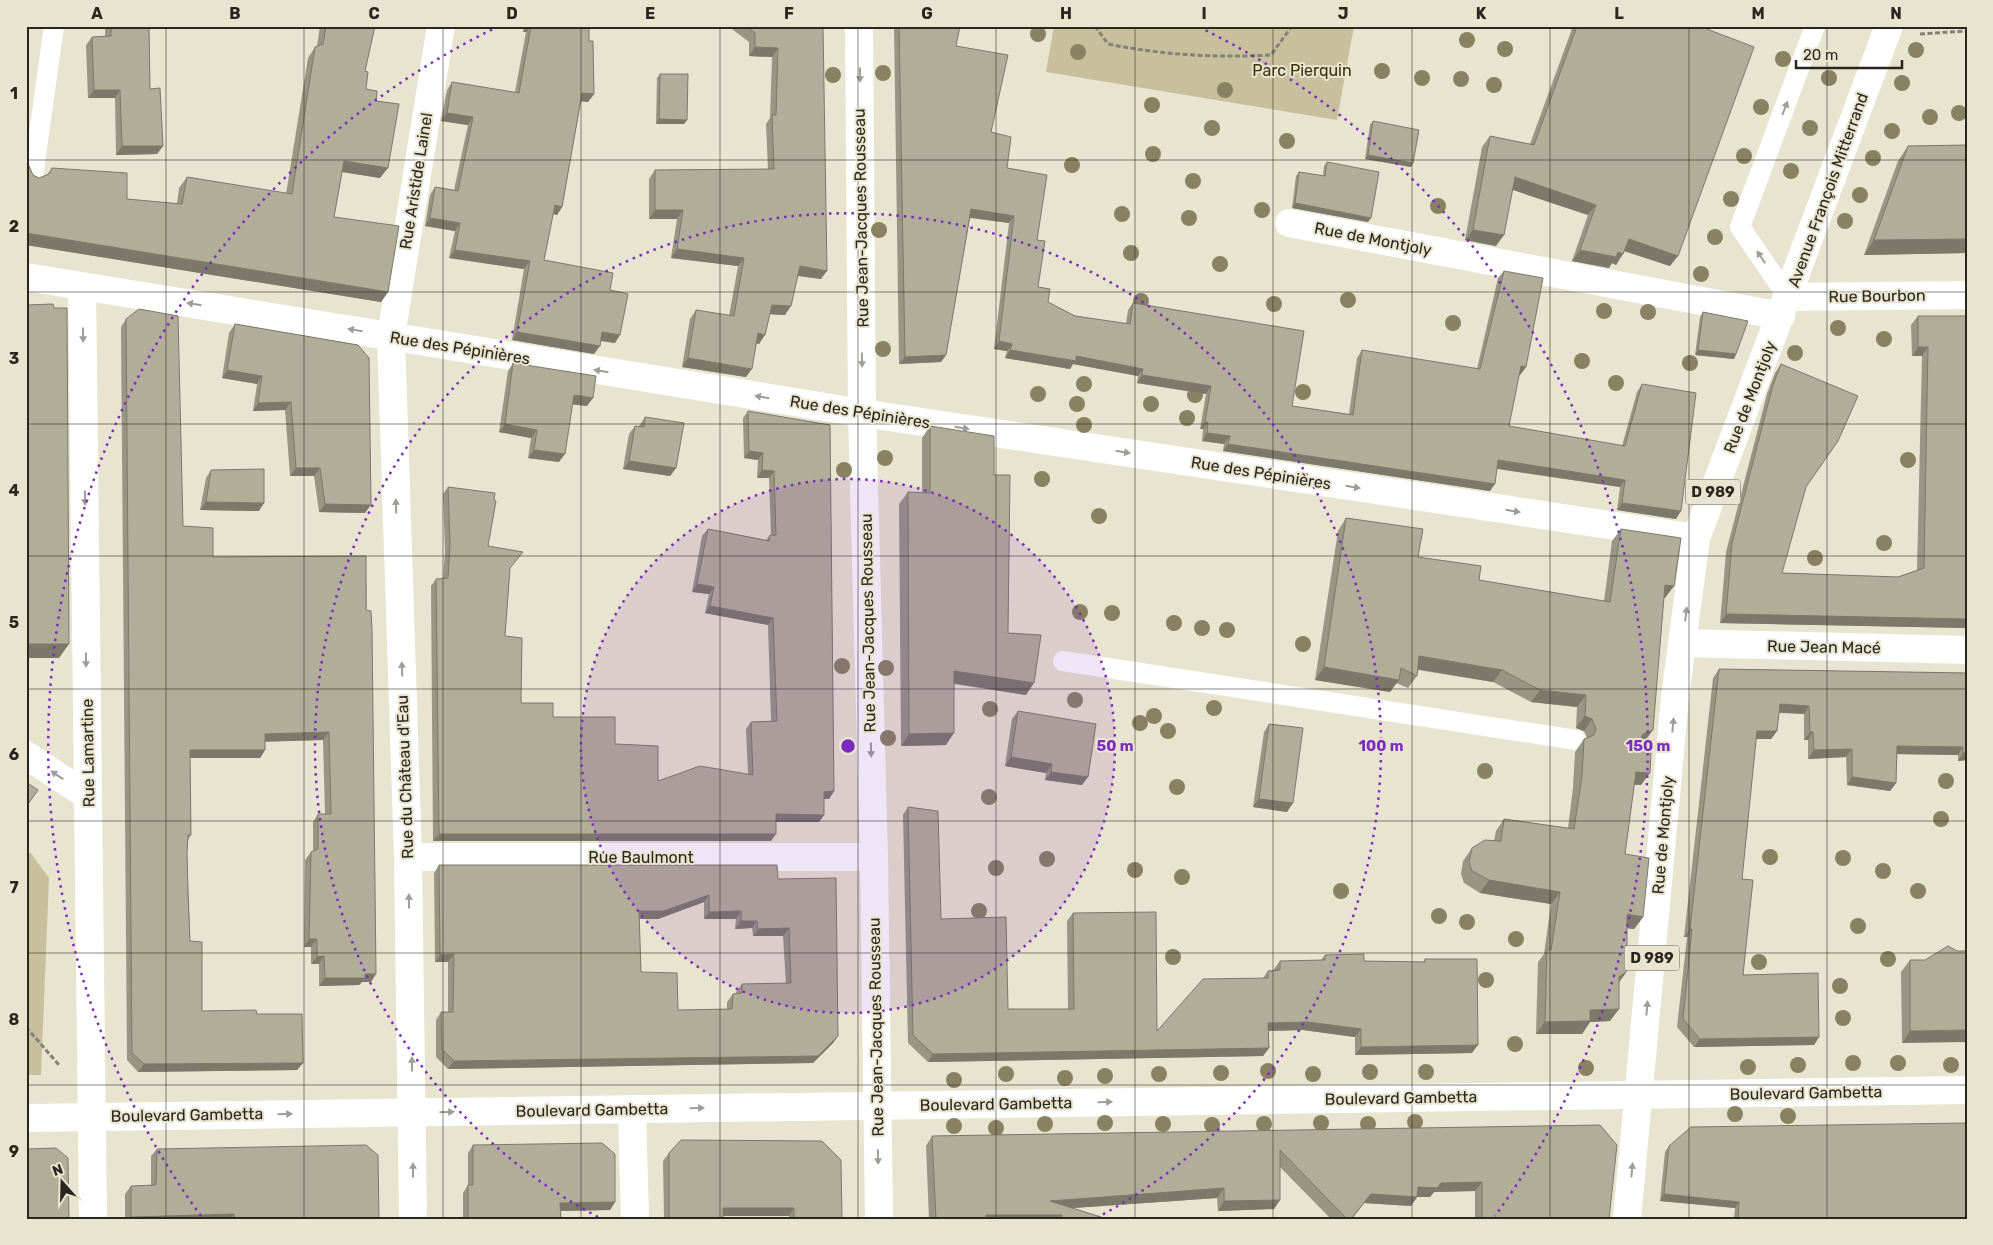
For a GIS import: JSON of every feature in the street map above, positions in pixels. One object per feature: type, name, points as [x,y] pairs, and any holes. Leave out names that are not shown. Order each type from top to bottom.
[{"type":"street","name":"Rue Aristide Lainel","points":[[391,336],[441,26]]},
{"type":"street","name":"Rue Jean-Jacques Rousseau","points":[[859,26],[862,413],[874,857],[879,1219]]},
{"type":"street","name":"Avenue François Mitterrand","points":[[1784,307],[1887,30]]},
{"type":"street","name":"Rue de Montjoly","points":[[1289,223],[1784,307],[1696,538],[1682,643],[1661,756],[1640,1095],[1627,1219]]},
{"type":"street","name":"Rue des Pépinières","points":[[26,276],[862,413],[1696,538]]},
{"type":"street","name":"Rue Lamartine","points":[[82,286],[93,1219]]},
{"type":"street","name":"Rue Bourbon","points":[[1784,307],[1967,295]]},
{"type":"street","name":"Rue du Château d'Eau","points":[[391,336],[408,856],[413,1219]]},
{"type":"street","name":"Rue Jean Macé","points":[[1682,643],[1967,650]]},
{"type":"street","points":[[26,754],[88,796]]},
{"type":"street","name":"Rue Baulmont","points":[[408,856],[874,857]]},
{"type":"street","name":"Boulevard Gambetta","points":[[26,1118],[1967,1090]]},
{"type":"street","points":[[632,1109],[634,1219]]},
{"type":"lane","points":[[33,177],[54,26]]},
{"type":"lane","points":[[1784,307],[1740,227],[1816,26]]},
{"type":"lane","points":[[1063,661],[1576,740]]},
{"type":"path","points":[[1095,26],[1108,44],[1151,52],[1228,57],[1271,56],[1292,26]]},
{"type":"path","points":[[1887,30],[1967,31]]},
{"type":"green space","name":"Parc Pierquin","points":[[1054,26],[1354,26],[1337,120],[1046,72]]},
{"type":"green space","points":[[30,852],[49,878],[41,1075],[26,1075],[26,858]]},
{"type":"building","points":[[111,26],[149,26],[150,89],[160,88],[163,146],[122,146],[120,90],[94,90],[92,37],[111,36]]},
{"type":"building","points":[[326,26],[375,26],[365,71],[368,72],[366,89],[377,91],[376,101],[399,104],[388,168],[344,161],[334,217],[399,226],[388,292],[26,233],[26,191],[29,166],[33,175],[39,178],[49,174],[52,168],[127,173],[127,199],[182,204],[187,177],[292,194],[315,47],[323,44]]},
{"type":"building","points":[[531,26],[589,26],[589,41],[593,41],[594,94],[582,93],[562,207],[555,205],[544,260],[613,273],[610,290],[628,294],[620,335],[602,332],[600,346],[517,332],[530,261],[455,250],[460,223],[430,218],[435,187],[458,191],[473,117],[447,113],[452,82],[519,93]]},
{"type":"building","points":[[746,26],[823,26],[827,271],[800,266],[791,306],[772,305],[765,335],[758,333],[752,369],[688,358],[696,310],[734,316],[744,258],[677,249],[683,210],[655,210],[655,170],[774,169],[772,115],[776,115],[778,48],[755,47],[755,33]]},
{"type":"building","points":[[899,26],[960,26],[956,46],[1008,55],[991,132],[1011,137],[1007,168],[1047,175],[1037,240],[1045,241],[1038,287],[1050,289],[1048,302],[1075,316],[1130,324],[1133,303],[1304,331],[1292,406],[1353,415],[1362,350],[1480,369],[1504,271],[1543,278],[1526,367],[1521,366],[1509,426],[1625,446],[1642,384],[1696,393],[1681,511],[1622,503],[1625,480],[1498,460],[1495,484],[1228,444],[1230,436],[1207,433],[1208,422],[1205,422],[1211,386],[1142,375],[1143,369],[1076,356],[1076,361],[1010,350],[1012,344],[999,341],[1014,216],[971,209],[946,355],[905,357]]},
{"type":"building","points":[[1577,26],[1699,26],[1754,47],[1678,256],[1629,239],[1623,254],[1618,252],[1616,257],[1580,250],[1596,205],[1515,177],[1504,235],[1473,230],[1490,136],[1534,145]]},
{"type":"building","points":[[660,74],[688,74],[687,120],[659,119]]},
{"type":"building","points":[[1373,121],[1419,130],[1413,163],[1368,155]]},
{"type":"building","points":[[1967,145],[1967,239],[1874,240],[1908,146]]},
{"type":"building","points":[[1327,162],[1379,172],[1371,218],[1295,203],[1299,172],[1325,176]]},
{"type":"building","points":[[53,304],[54,308],[67,308],[69,644],[26,644],[26,305]]},
{"type":"building","points":[[139,309],[178,316],[183,526],[213,528],[213,557],[366,556],[366,610],[371,611],[372,629],[376,974],[365,974],[365,978],[325,978],[324,956],[317,957],[317,939],[309,939],[311,852],[318,849],[318,814],[331,814],[329,732],[265,734],[265,750],[190,750],[191,835],[188,835],[187,853],[190,941],[202,942],[202,1011],[256,1010],[257,1014],[302,1014],[303,1063],[144,1064],[132,1053],[126,319]]},
{"type":"building","points":[[1703,312],[1748,321],[1736,354],[1698,350]]},
{"type":"building","points":[[1918,316],[1967,316],[1967,619],[1726,614],[1732,543],[1773,385],[1781,364],[1858,396],[1838,441],[1806,487],[1782,573],[1898,577],[1924,568],[1928,347],[1918,347]]},
{"type":"building","points":[[235,324],[358,345],[369,358],[371,505],[325,504],[320,468],[296,468],[291,402],[258,403],[262,376],[227,370]]},
{"type":"building","points":[[513,363],[596,376],[593,398],[574,395],[565,454],[534,450],[537,430],[505,424]]},
{"type":"building","points":[[748,411],[830,425],[834,791],[824,792],[824,815],[776,814],[776,834],[439,834],[436,579],[448,578],[450,543],[448,487],[495,493],[494,500],[496,501],[488,546],[523,552],[510,568],[505,636],[522,638],[521,703],[553,703],[553,717],[615,717],[615,744],[658,746],[658,781],[700,766],[753,775],[751,722],[777,721],[773,618],[710,606],[714,587],[697,584],[708,529],[769,541],[770,535],[776,535],[774,471],[762,470],[763,453],[749,451]]},
{"type":"building","points":[[645,417],[684,423],[676,468],[629,461],[635,426],[644,427]]},
{"type":"building","points":[[930,426],[994,436],[994,475],[1010,475],[1008,633],[1041,635],[1034,683],[954,671],[954,733],[909,734],[908,492],[930,493]]},
{"type":"building","points":[[264,469],[264,503],[206,502],[211,470]]},
{"type":"building","points":[[1346,518],[1423,529],[1418,557],[1481,566],[1479,580],[1610,602],[1621,529],[1681,538],[1674,586],[1665,585],[1653,730],[1643,734],[1640,740],[1644,750],[1651,753],[1650,773],[1636,772],[1625,854],[1649,858],[1643,917],[1627,914],[1627,971],[1619,977],[1619,1009],[1590,1010],[1590,1021],[1545,1022],[1547,950],[1551,950],[1560,892],[1489,880],[1472,871],[1469,862],[1472,848],[1485,840],[1501,841],[1504,819],[1574,829],[1582,776],[1584,739],[1594,735],[1596,729],[1592,719],[1585,716],[1586,695],[1540,690],[1502,670],[1419,656],[1417,676],[1401,668],[1399,680],[1324,667]]},
{"type":"building","points":[[1719,669],[1967,673],[1967,753],[1963,753],[1963,747],[1897,746],[1896,783],[1852,777],[1852,749],[1814,750],[1813,732],[1810,732],[1809,706],[1780,704],[1777,731],[1757,731],[1742,879],[1753,880],[1743,975],[1818,973],[1819,1037],[1700,1039],[1683,1019],[1692,929],[1690,929]]},
{"type":"building","points":[[1018,711],[1096,724],[1088,777],[1051,772],[1052,764],[1011,757]]},
{"type":"building","points":[[1269,724],[1303,728],[1293,803],[1259,799]]},
{"type":"building","points":[[26,782],[38,790],[26,807]]},
{"type":"building","points":[[908,807],[938,811],[941,919],[1006,917],[1008,1009],[1074,1009],[1073,913],[1156,912],[1157,1031],[1203,979],[1268,978],[1268,971],[1280,970],[1280,961],[1325,960],[1325,955],[1364,954],[1364,961],[1425,962],[1425,959],[1477,959],[1478,1045],[1361,1047],[1361,1029],[1308,1022],[1268,1023],[1269,1048],[933,1054],[913,1035]]},
{"type":"building","points":[[439,865],[777,865],[778,879],[836,878],[838,1036],[818,1056],[454,1061],[442,1049],[441,1012],[453,1012],[454,954],[440,955]],"holes":[[[709,895],[709,912],[741,911],[741,921],[757,921],[758,929],[789,928],[791,983],[742,984],[742,993],[733,994],[732,1009],[678,1010],[677,973],[641,972],[639,911],[664,911]]]},
{"type":"building","points":[[1948,946],[1957,951],[1967,951],[1967,1030],[1910,1031],[1910,960],[1925,960]]},
{"type":"building","points":[[1967,1123],[1967,1219],[1738,1219],[1739,1202],[1664,1194],[1669,1146],[1691,1127]]},
{"type":"building","points":[[1600,1125],[1617,1145],[1609,1219],[1482,1219],[1482,1182],[1441,1183],[1437,1188],[1418,1187],[1417,1197],[1371,1194],[1351,1219],[1347,1219],[1280,1150],[1280,1200],[1224,1201],[1224,1188],[1050,1201],[1107,1219],[1062,1219],[1062,1215],[986,1215],[986,1219],[936,1219],[932,1136]]},
{"type":"building","points":[[681,1140],[822,1141],[841,1160],[842,1219],[794,1219],[794,1208],[723,1208],[723,1219],[669,1219],[669,1153]]},
{"type":"building","points":[[602,1143],[615,1154],[615,1202],[560,1203],[561,1219],[468,1219],[468,1185],[473,1185],[473,1145]]},
{"type":"building","points":[[366,1145],[378,1155],[379,1219],[235,1219],[234,1214],[131,1217],[131,1186],[156,1185],[157,1149]]},
{"type":"building","points":[[56,1148],[68,1158],[69,1219],[26,1219],[26,1149]]}]
